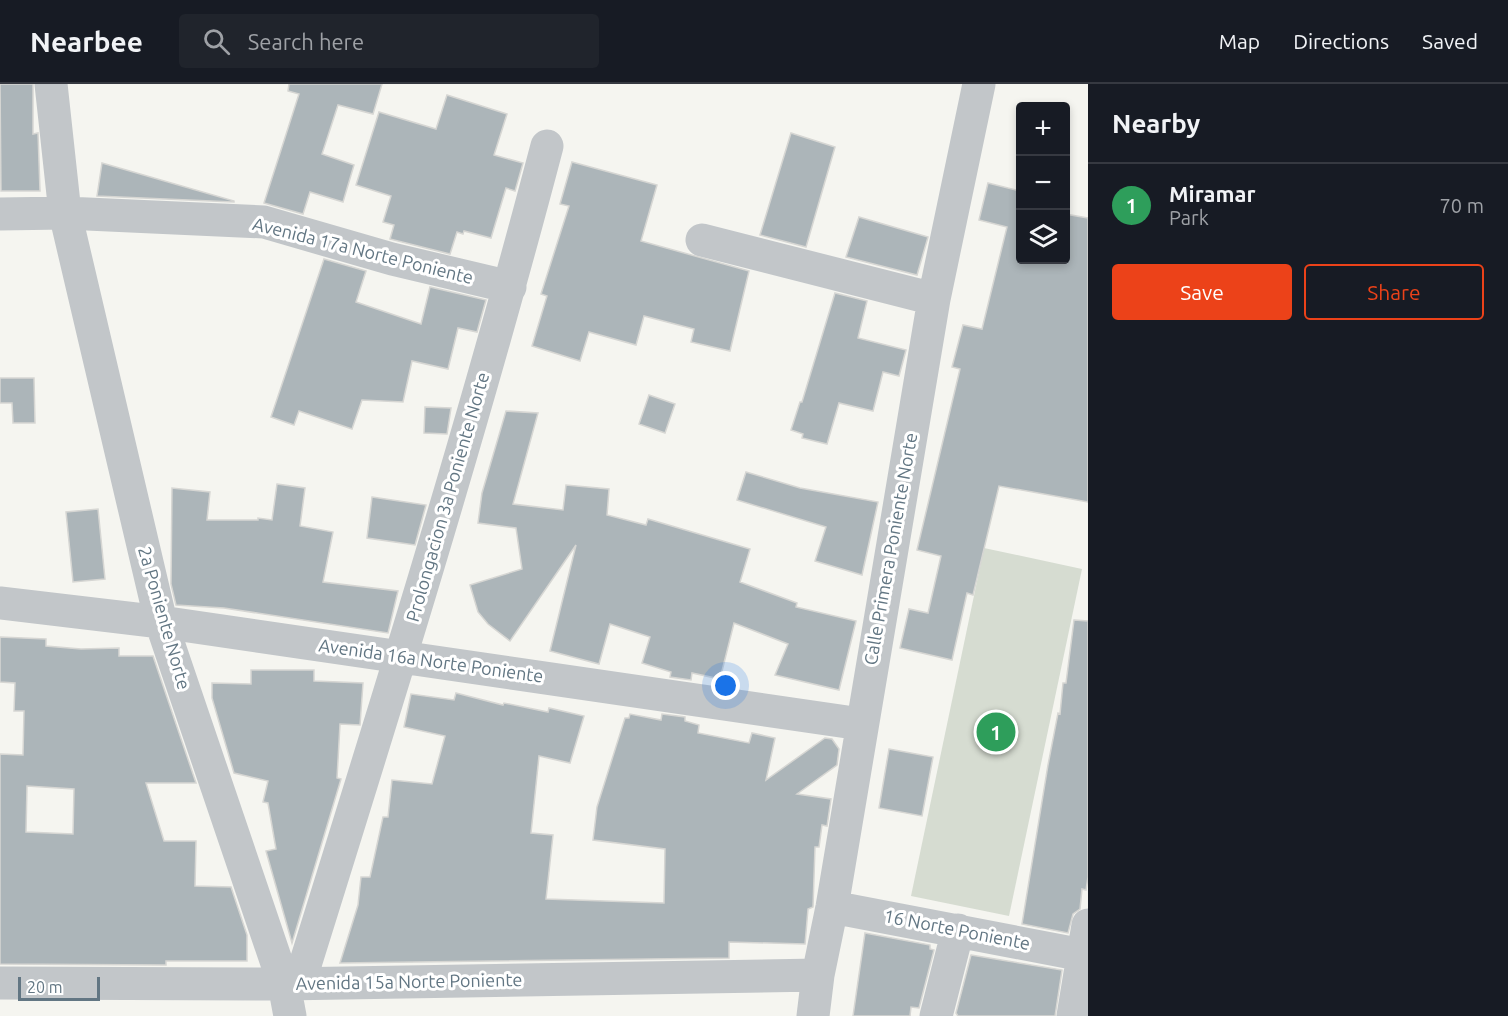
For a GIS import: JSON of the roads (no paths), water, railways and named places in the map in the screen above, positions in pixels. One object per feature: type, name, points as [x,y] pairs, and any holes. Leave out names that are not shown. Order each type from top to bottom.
[{"type":"street","name":"2a Poniente Norte","points":[[51,84],[65,213],[161,621],[291,984],[290,1016]]},
{"type":"street","name":"Calle Primera Poniente Norte","points":[[813,1016],[818,975],[832,907],[934,299],[980,84]]},
{"type":"street","name":"Prolongacion 3a Poniente Norte","points":[[291,984],[401,657],[510,287],[547,146]]},
{"type":"street","name":"Avenida 17a Norte Poniente","points":[[0,214],[65,213],[264,222],[392,259],[510,287]]},
{"type":"street","points":[[702,240],[934,299]]},
{"type":"street","name":"Avenida 16a Norte Poniente","points":[[0,603],[161,621],[861,724]]},
{"type":"street","name":"16 Norte Poniente","points":[[832,907],[958,930],[1086,945]]},
{"type":"street","points":[[936,1016],[958,930]]},
{"type":"street","points":[[1073,1016],[1086,945]]},
{"type":"street","name":"Avenida 15a Norte Poniente","points":[[0,983],[291,984],[818,975]]},
{"type":"place","name":"Miramar","points":[[996,732]]}]
